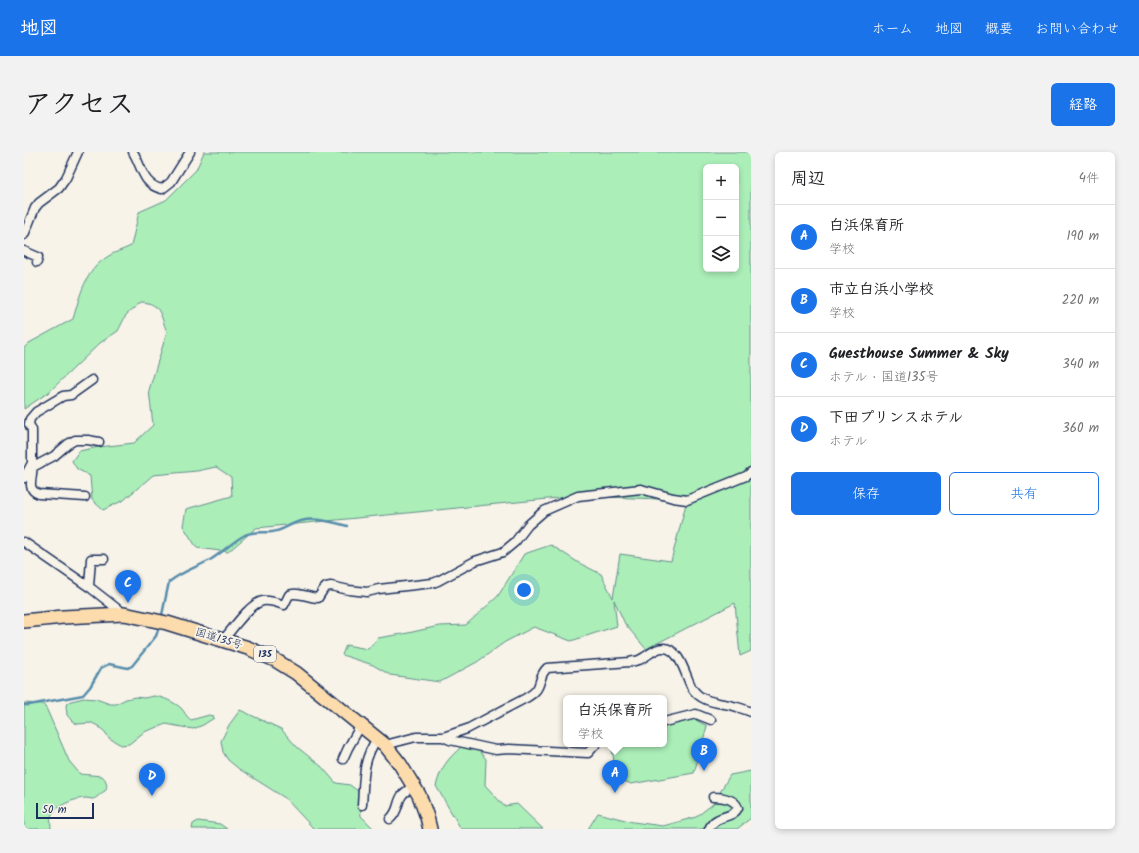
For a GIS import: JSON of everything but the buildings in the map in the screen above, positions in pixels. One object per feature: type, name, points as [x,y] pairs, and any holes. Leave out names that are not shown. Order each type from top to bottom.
[{"type":"highway","name":"国道135号","points":[[24,621],[63,617],[124,614],[167,623],[266,655],[285,665],[381,742],[400,764],[414,786],[427,816],[430,829]]},
{"type":"street","points":[[24,235],[28,215],[38,203],[59,188],[66,178],[78,152]]},
{"type":"street","points":[[132,152],[146,180],[157,188],[162,189],[171,182],[190,152]]},
{"type":"street","points":[[24,251],[38,257],[37,262]]},
{"type":"street","points":[[85,497],[39,494],[30,489],[32,430],[29,424],[30,419],[36,412],[63,396],[71,395],[92,380]]},
{"type":"street","points":[[24,478],[32,465],[54,456],[75,440],[99,442]]},
{"type":"street","points":[[223,640],[251,608],[261,601],[269,601],[284,605],[286,604],[289,595],[293,593],[306,597],[318,598],[326,587],[331,586],[367,592],[379,589],[433,583],[443,579],[475,561],[504,552],[515,542],[528,525],[544,511],[578,496],[641,489],[673,498],[688,500],[746,476],[751,472]]},
{"type":"street","points":[[24,542],[89,586],[124,614]]},
{"type":"street","points":[[89,586],[91,559],[104,559]]},
{"type":"street","points":[[362,805],[362,786],[365,767],[371,747],[381,742],[416,737],[443,736],[467,729],[535,692],[542,672],[547,668],[630,662],[639,660],[659,648],[665,647],[675,653],[684,668],[692,688],[698,695],[706,701],[736,706],[751,712]]},
{"type":"street","points":[[667,721],[696,714],[711,720]]},
{"type":"street","points":[[343,759],[361,725]]},
{"type":"street","points":[[443,736],[450,740],[496,750],[509,749],[588,753],[593,747]]},
{"type":"street","points":[[390,819],[396,814],[404,793],[414,786]]},
{"type":"street","points":[[709,829],[712,823],[716,820],[736,812],[738,808],[737,804],[730,800],[720,797],[714,798]]},
{"type":"green space","points":[[204,152],[751,152],[751,651],[740,656],[735,603],[646,649],[625,624],[614,600],[617,626],[571,641],[534,627],[505,642],[477,662],[440,682],[390,675],[373,665],[342,655],[346,645],[368,649],[378,638],[439,626],[466,625],[498,596],[524,554],[551,545],[579,563],[601,574],[613,598],[620,554],[671,561],[687,500],[578,496],[256,528],[228,552],[197,548],[183,526],[186,509],[232,496],[231,477],[216,467],[197,471],[153,475],[124,500],[103,510],[92,500],[90,476],[77,469],[72,461],[79,451],[134,443],[153,425],[149,390],[167,332],[161,315],[153,305],[141,302],[126,315],[118,331],[100,343],[49,392],[24,409],[24,348],[29,343],[73,319],[84,284],[93,269],[110,255],[131,246],[139,212],[166,200],[196,170]]},
{"type":"green space","points":[[154,696],[175,704],[181,708],[191,720],[209,715],[213,716],[214,718],[193,729],[166,724],[144,732],[129,744],[121,745],[109,738],[98,726],[92,723],[77,724],[67,715],[67,703],[84,698],[96,699],[110,704],[116,704],[126,699],[135,697],[144,698]]},
{"type":"green space","points":[[24,703],[43,704],[69,761],[80,774],[102,776],[105,779],[105,791],[95,798],[76,799],[66,803],[53,812],[51,816],[51,829],[24,829]]},
{"type":"green space","points":[[240,710],[281,729],[297,747],[322,767],[336,783],[350,785],[359,792],[361,816],[374,829],[314,829],[285,798],[239,769],[228,760],[223,752],[221,741],[229,725]]},
{"type":"green space","points":[[692,718],[707,726],[694,773],[631,784],[617,778],[612,747],[667,747],[667,724]]},
{"type":"green space","points":[[461,747],[479,751],[486,759],[485,785],[504,806],[517,804],[543,829],[461,829],[436,786],[445,764]]},
{"type":"green space","points":[[751,771],[751,818],[737,829],[588,829],[598,813],[633,822],[663,826],[696,817],[713,804],[730,775]]},
{"type":"green space","points":[[198,821],[220,824],[227,829],[192,829],[193,824]]},
{"type":"waterway","points":[[162,615],[169,582],[184,572],[210,560],[245,535],[276,531],[297,522],[307,520],[324,520],[347,526]]},
{"type":"waterway","points":[[24,705],[83,695],[90,687],[101,668],[109,664],[128,668],[132,666],[156,636],[158,630]]},
{"type":"place","name":"Guesthouse Summer & Sky","points":[[128,603]]},
{"type":"place","name":"市立白浜小学校","points":[[704,771]]},
{"type":"place","name":"白浜保育所","points":[[615,793]]},
{"type":"place","name":"下田プリンスホテル","points":[[152,796]]}]
